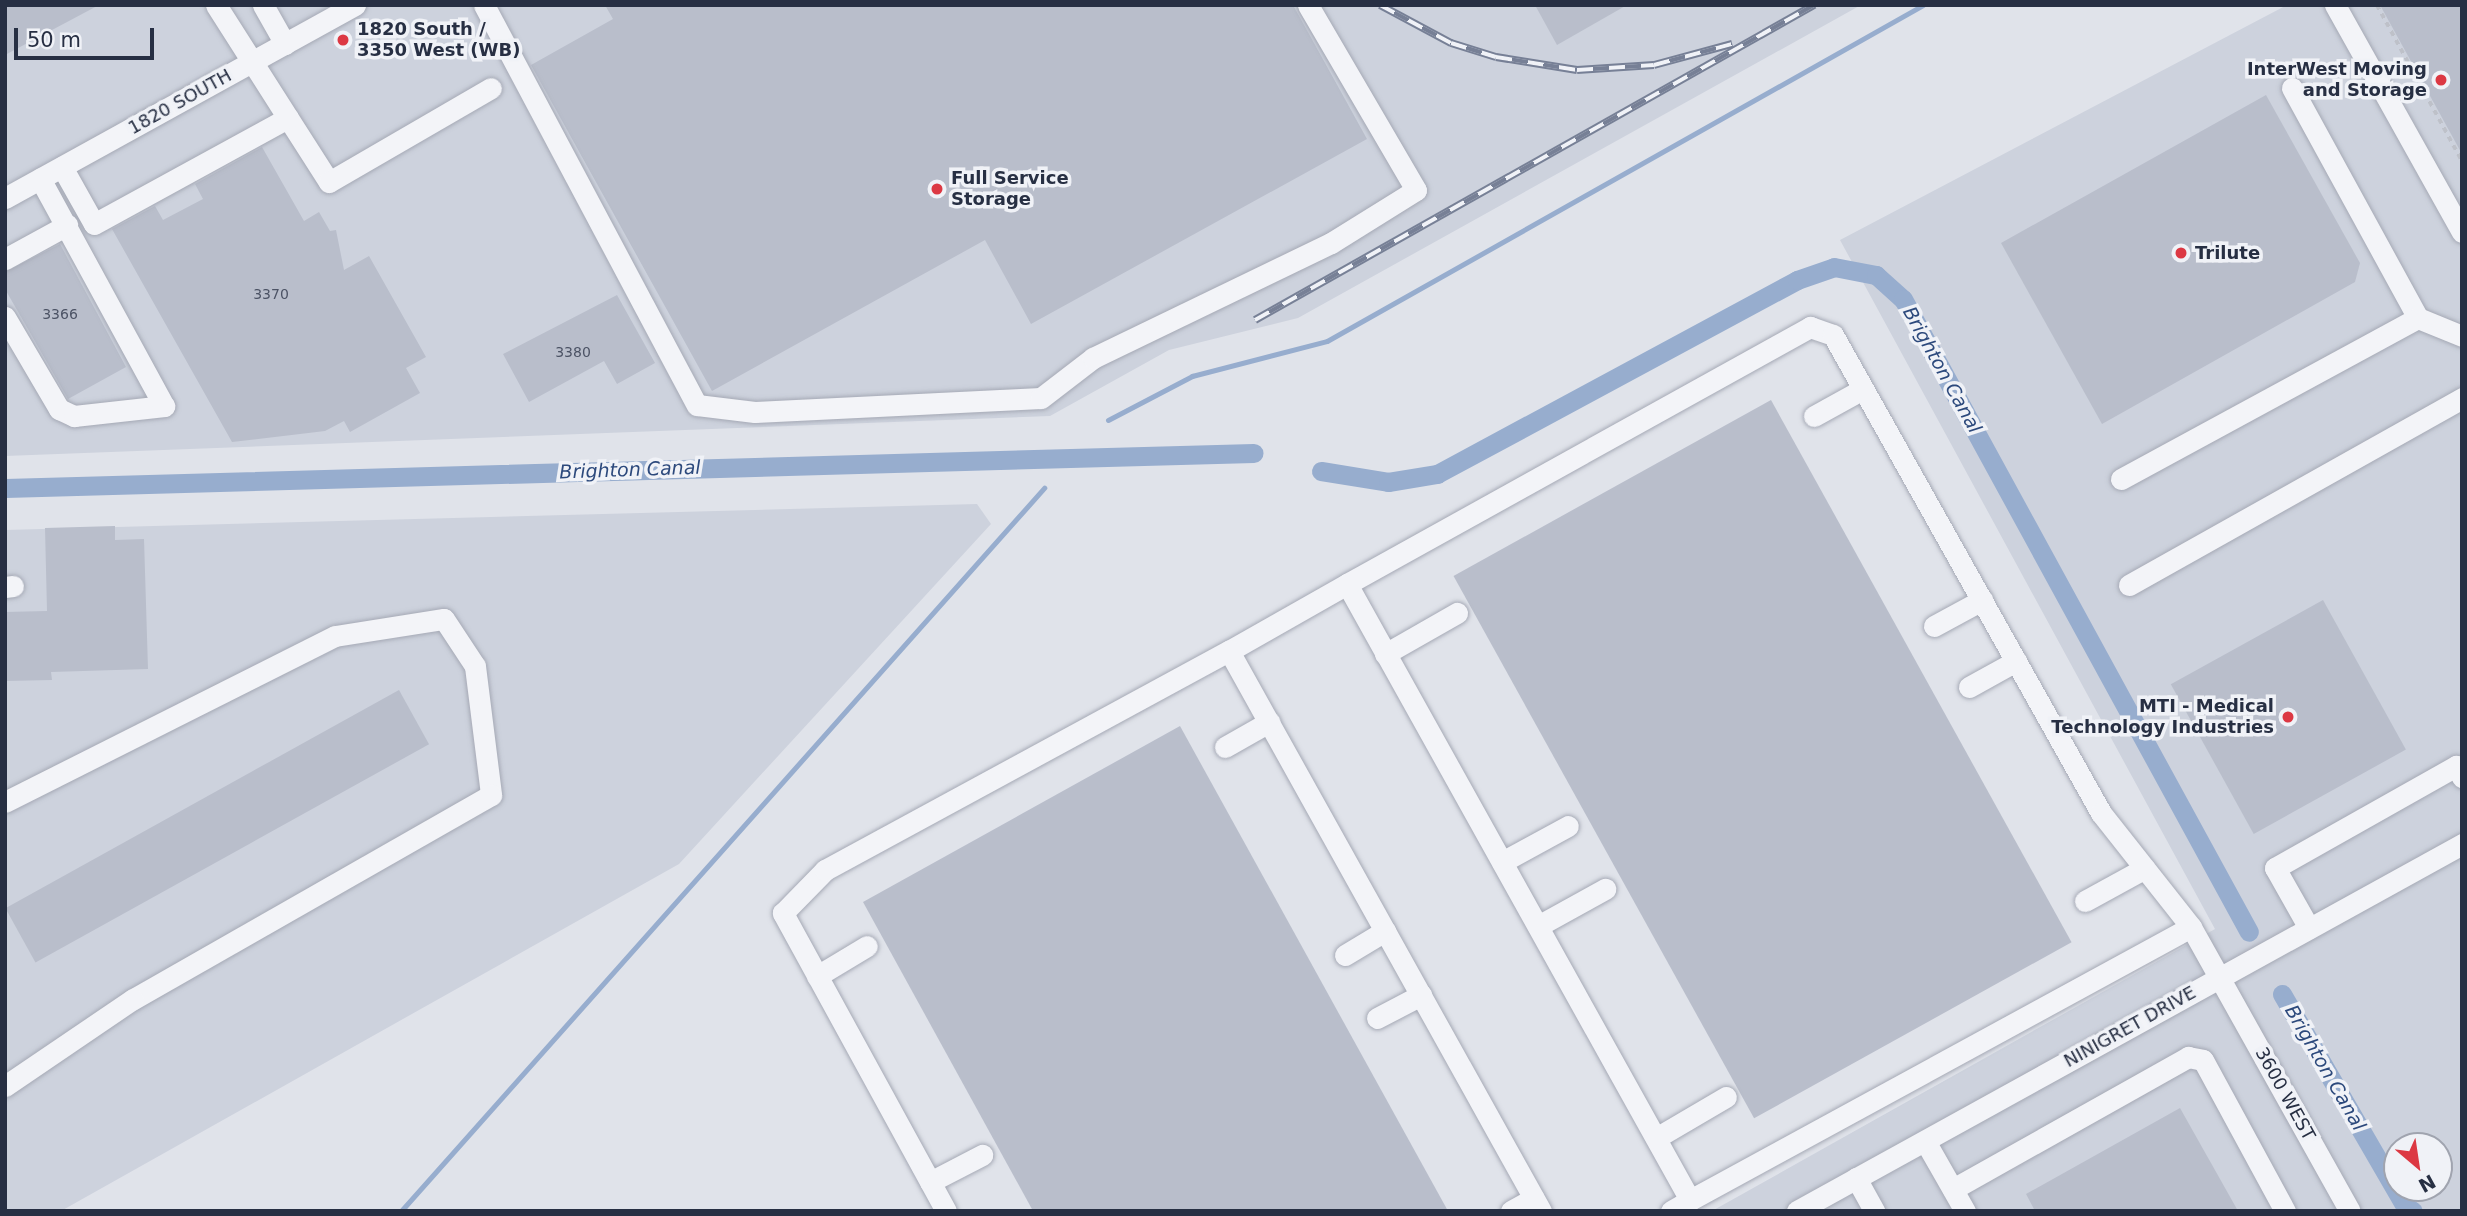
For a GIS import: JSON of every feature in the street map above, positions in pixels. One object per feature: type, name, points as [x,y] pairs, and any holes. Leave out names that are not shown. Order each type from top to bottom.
[{"type":"street","points":[[216,5],[256,60],[288,118],[329,181],[491,88]]},
{"type":"street","points":[[263,5],[285,44]]},
{"type":"street","name":"1820 SOUTH","points":[[5,198],[355,5]]},
{"type":"street","points":[[487,6],[697,405],[755,412],[1041,398],[1093,358],[1331,243],[1416,190],[1308,5]]},
{"type":"street","points":[[2335,5],[2462,232]]},
{"type":"street","points":[[2292,88],[2418,318],[2462,336]]},
{"type":"street","points":[[62,167],[94,224],[288,118]]},
{"type":"street","points":[[5,317],[59,409],[74,416],[164,406],[40,179]]},
{"type":"street","points":[[5,259],[67,225]]},
{"type":"street","points":[[2121,479],[2418,318]]},
{"type":"street","name":"3600 WEST","points":[[817,975],[783,913],[825,870],[1229,650],[1810,327],[1833,334],[2101,813],[2191,927],[2350,1211]]},
{"type":"street","points":[[1814,416],[1863,389]]},
{"type":"street","points":[[2129,585],[2462,398]]},
{"type":"street","points":[[1347,584],[1690,1200]]},
{"type":"street","points":[[1934,626],[1982,600]]},
{"type":"street","points":[[1385,654],[1457,613]]},
{"type":"street","points":[[5,802],[335,636],[444,619],[475,666],[491,795],[133,999],[5,1086]]},
{"type":"street","points":[[1229,650],[1538,1204],[1511,1211]]},
{"type":"street","points":[[1969,687],[2016,661]]},
{"type":"street","points":[[1224,747],[1269,722]]},
{"type":"street","points":[[2309,928],[2275,868],[2456,766],[2462,777]]},
{"type":"street","points":[[1502,862],[1567,826]]},
{"type":"street","name":"NINIGRET DRIVE","points":[[1797,1211],[2462,844]]},
{"type":"street","points":[[2085,901],[2145,868]]},
{"type":"street","points":[[1538,926],[1605,889]]},
{"type":"street","points":[[1671,1211],[2191,927]]},
{"type":"street","points":[[1345,955],[1385,931]]},
{"type":"street","points":[[867,946],[817,975],[946,1211]]},
{"type":"street","points":[[1377,1018],[1421,995]]},
{"type":"street","points":[[1952,1189],[2188,1057],[2203,1060],[2285,1211]]},
{"type":"street","points":[[1656,1138],[1727,1097]]},
{"type":"street","points":[[1925,1141],[1965,1211]]},
{"type":"street","points":[[930,1182],[982,1155]]},
{"type":"street","points":[[1856,1178],[1874,1211]]},
{"type":"path","points":[[2377,5],[2462,161]]},
{"type":"shaded area","points":[[5,5],[1861,5],[1298,318],[1169,350],[1050,416],[5,456]]},
{"type":"shaded area","points":[[2287,5],[2462,5],[2462,1211],[1712,1211],[2215,929],[1840,240]]},
{"type":"shaded area","points":[[977,504],[991,524],[679,864],[61,1211],[5,1211],[5,530]]},
{"type":"building","points":[[5,5],[99,5],[5,55]]},
{"type":"building","name":"Full Service Storage","points":[[605,5],[1293,5],[1367,139],[1031,324],[985,240],[712,391],[531,65],[613,19]]},
{"type":"building","points":[[1535,5],[1627,5],[1557,45]]},
{"type":"building","name":"InterWest Moving and Storage","points":[[2380,5],[2462,5],[2462,154]]},
{"type":"building","name":"Trilute","points":[[2266,95],[2360,263],[2355,282],[2102,424],[2001,243]]},
{"type":"building","points":[[262,147],[304,221],[319,212],[330,231],[336,230],[344,270],[369,256],[426,357],[406,368],[420,393],[350,432],[344,421],[325,431],[232,442],[112,229],[155,206],[163,220],[203,199],[195,184]]},
{"type":"building","points":[[60,244],[126,367],[68,399],[5,289],[5,272]]},
{"type":"building","points":[[617,295],[655,363],[617,384],[604,361],[529,402],[503,354]]},
{"type":"building","points":[[1771,400],[2072,942],[1754,1118],[1454,576]]},
{"type":"building","points":[[115,526],[115,540],[144,539],[148,669],[51,672],[52,680],[5,681],[5,612],[47,611],[45,528]]},
{"type":"building","name":"MTI - Medical Technology Industries","points":[[2323,600],[2406,750],[2254,834],[2171,684]]},
{"type":"building","points":[[399,690],[429,744],[35,962],[5,908]]},
{"type":"building","points":[[1180,726],[1448,1211],[1033,1211],[863,902]]},
{"type":"building","points":[[2180,1108],[2238,1211],[2035,1211],[2026,1194]]},
{"type":"waterway","points":[[1108,420],[1192,376],[1327,341],[1923,5]]},
{"type":"waterway","name":"Brighton Canal","points":[[1321,471],[1388,482],[1437,474],[1797,280],[1834,267],[1876,275],[1903,299],[2249,932]]},
{"type":"waterway","name":"Brighton Canal","points":[[5,488],[1254,453]]},
{"type":"waterway","points":[[401,1211],[1044,488]]},
{"type":"waterway","name":"Brighton Canal","points":[[2282,994],[2405,1206],[2413,1211]]},
{"type":"railway","points":[[1380,5],[1451,43],[1496,57],[1577,70],[1654,65],[1732,44]]},
{"type":"railway","points":[[1255,320],[1814,5]]},
{"type":"place","name":"1820 South / 3350 West (WB)","points":[[343,40]]},
{"type":"place","name":"InterWest Moving and Storage","points":[[2441,80]]},
{"type":"place","name":"Full Service Storage","points":[[937,189]]},
{"type":"place","name":"Trilute","points":[[2181,253]]},
{"type":"place","name":"MTI - Medical Technology Industries","points":[[2288,717]]}]
